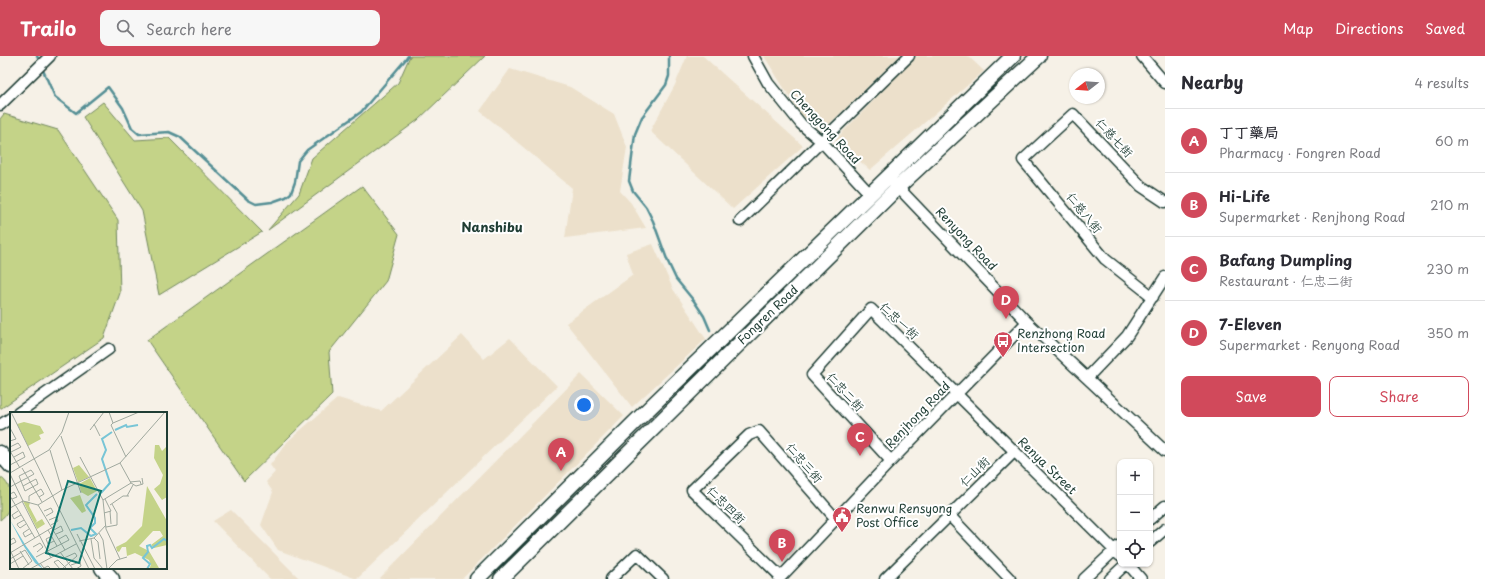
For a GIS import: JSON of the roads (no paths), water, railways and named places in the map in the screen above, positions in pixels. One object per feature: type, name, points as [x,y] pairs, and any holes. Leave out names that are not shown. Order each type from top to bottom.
[{"type":"main road","name":"Fongren Road","points":[[477,579],[636,421],[1013,56]]},
{"type":"main road","name":"Fongren Road","points":[[501,579],[898,188],[1040,56]]},
{"type":"main road","points":[[0,453],[10,465]]},
{"type":"main road","points":[[103,569],[112,579]]},
{"type":"street","name":"Chenggong Road","points":[[753,56],[768,84],[801,124],[822,142],[870,194]]},
{"type":"street","points":[[740,221],[908,56]]},
{"type":"street","points":[[1142,56],[1165,83]]},
{"type":"street","points":[[0,105],[49,57]]},
{"type":"street","name":"仁慈七街","points":[[1046,139],[1073,114],[1141,186],[1165,202]]},
{"type":"street","name":"仁慈八街","points":[[1046,139],[1023,160],[1105,259],[1153,297]]},
{"type":"street","name":"Renyong Road","points":[[888,176],[1027,322],[1165,451]]},
{"type":"street","points":[[1087,378],[1126,336],[1165,277]]},
{"type":"street","name":"仁忠一街","points":[[812,375],[871,309],[956,395]]},
{"type":"street","name":"Renjhong Road","points":[[780,578],[891,461],[1027,322]]},
{"type":"street","points":[[19,412],[110,349]]},
{"type":"street","name":"仁忠二街","points":[[812,375],[891,461]]},
{"type":"street","name":"Renya Street","points":[[956,395],[1117,549]]},
{"type":"street","points":[[0,425],[10,419]]},
{"type":"street","name":"仁忠三街","points":[[749,435],[759,432],[836,519]]},
{"type":"street","name":"仁忠四街","points":[[749,435],[692,490],[780,578]]},
{"type":"street","name":"仁山街","points":[[885,579],[1014,452]]},
{"type":"street","points":[[1153,516],[1165,506]]},
{"type":"street","points":[[950,515],[1010,579]]},
{"type":"street","points":[[1153,539],[1165,529]]},
{"type":"street","points":[[1084,579],[1117,551]]},
{"type":"street","points":[[611,579],[637,554],[663,579]]},
{"type":"street","points":[[1110,579],[1124,567]]},
{"type":"street","points":[[1130,567],[1142,579]]},
{"type":"waterway","points":[[37,56],[40,63]]},
{"type":"waterway","points":[[42,68],[55,97],[76,113],[108,87],[123,108],[132,128],[139,134],[169,132],[180,137],[248,200],[256,204],[272,202],[286,197],[291,193],[295,182],[298,161],[307,150],[361,112],[408,56]]},
{"type":"waterway","points":[[669,56],[669,76],[666,85],[642,117],[635,134],[629,181],[633,191],[646,207],[653,221],[676,279],[694,301],[704,316],[710,330]]},
{"type":"place","name":"7-Eleven","points":[[1006,319]]},
{"type":"place","name":"Renzhong Road Intersection","points":[[1003,358]]},
{"type":"place","name":"Bafang Dumpling","points":[[860,456]]},
{"type":"place","name":"丁丁藥局","points":[[561,471]]},
{"type":"place","name":"Renwu Rensyong Post Office","points":[[842,533]]},
{"type":"place","name":"Hi-Life","points":[[782,562]]},
{"type":"district","name":"Nanshibu","points":[[492,227]]}]
